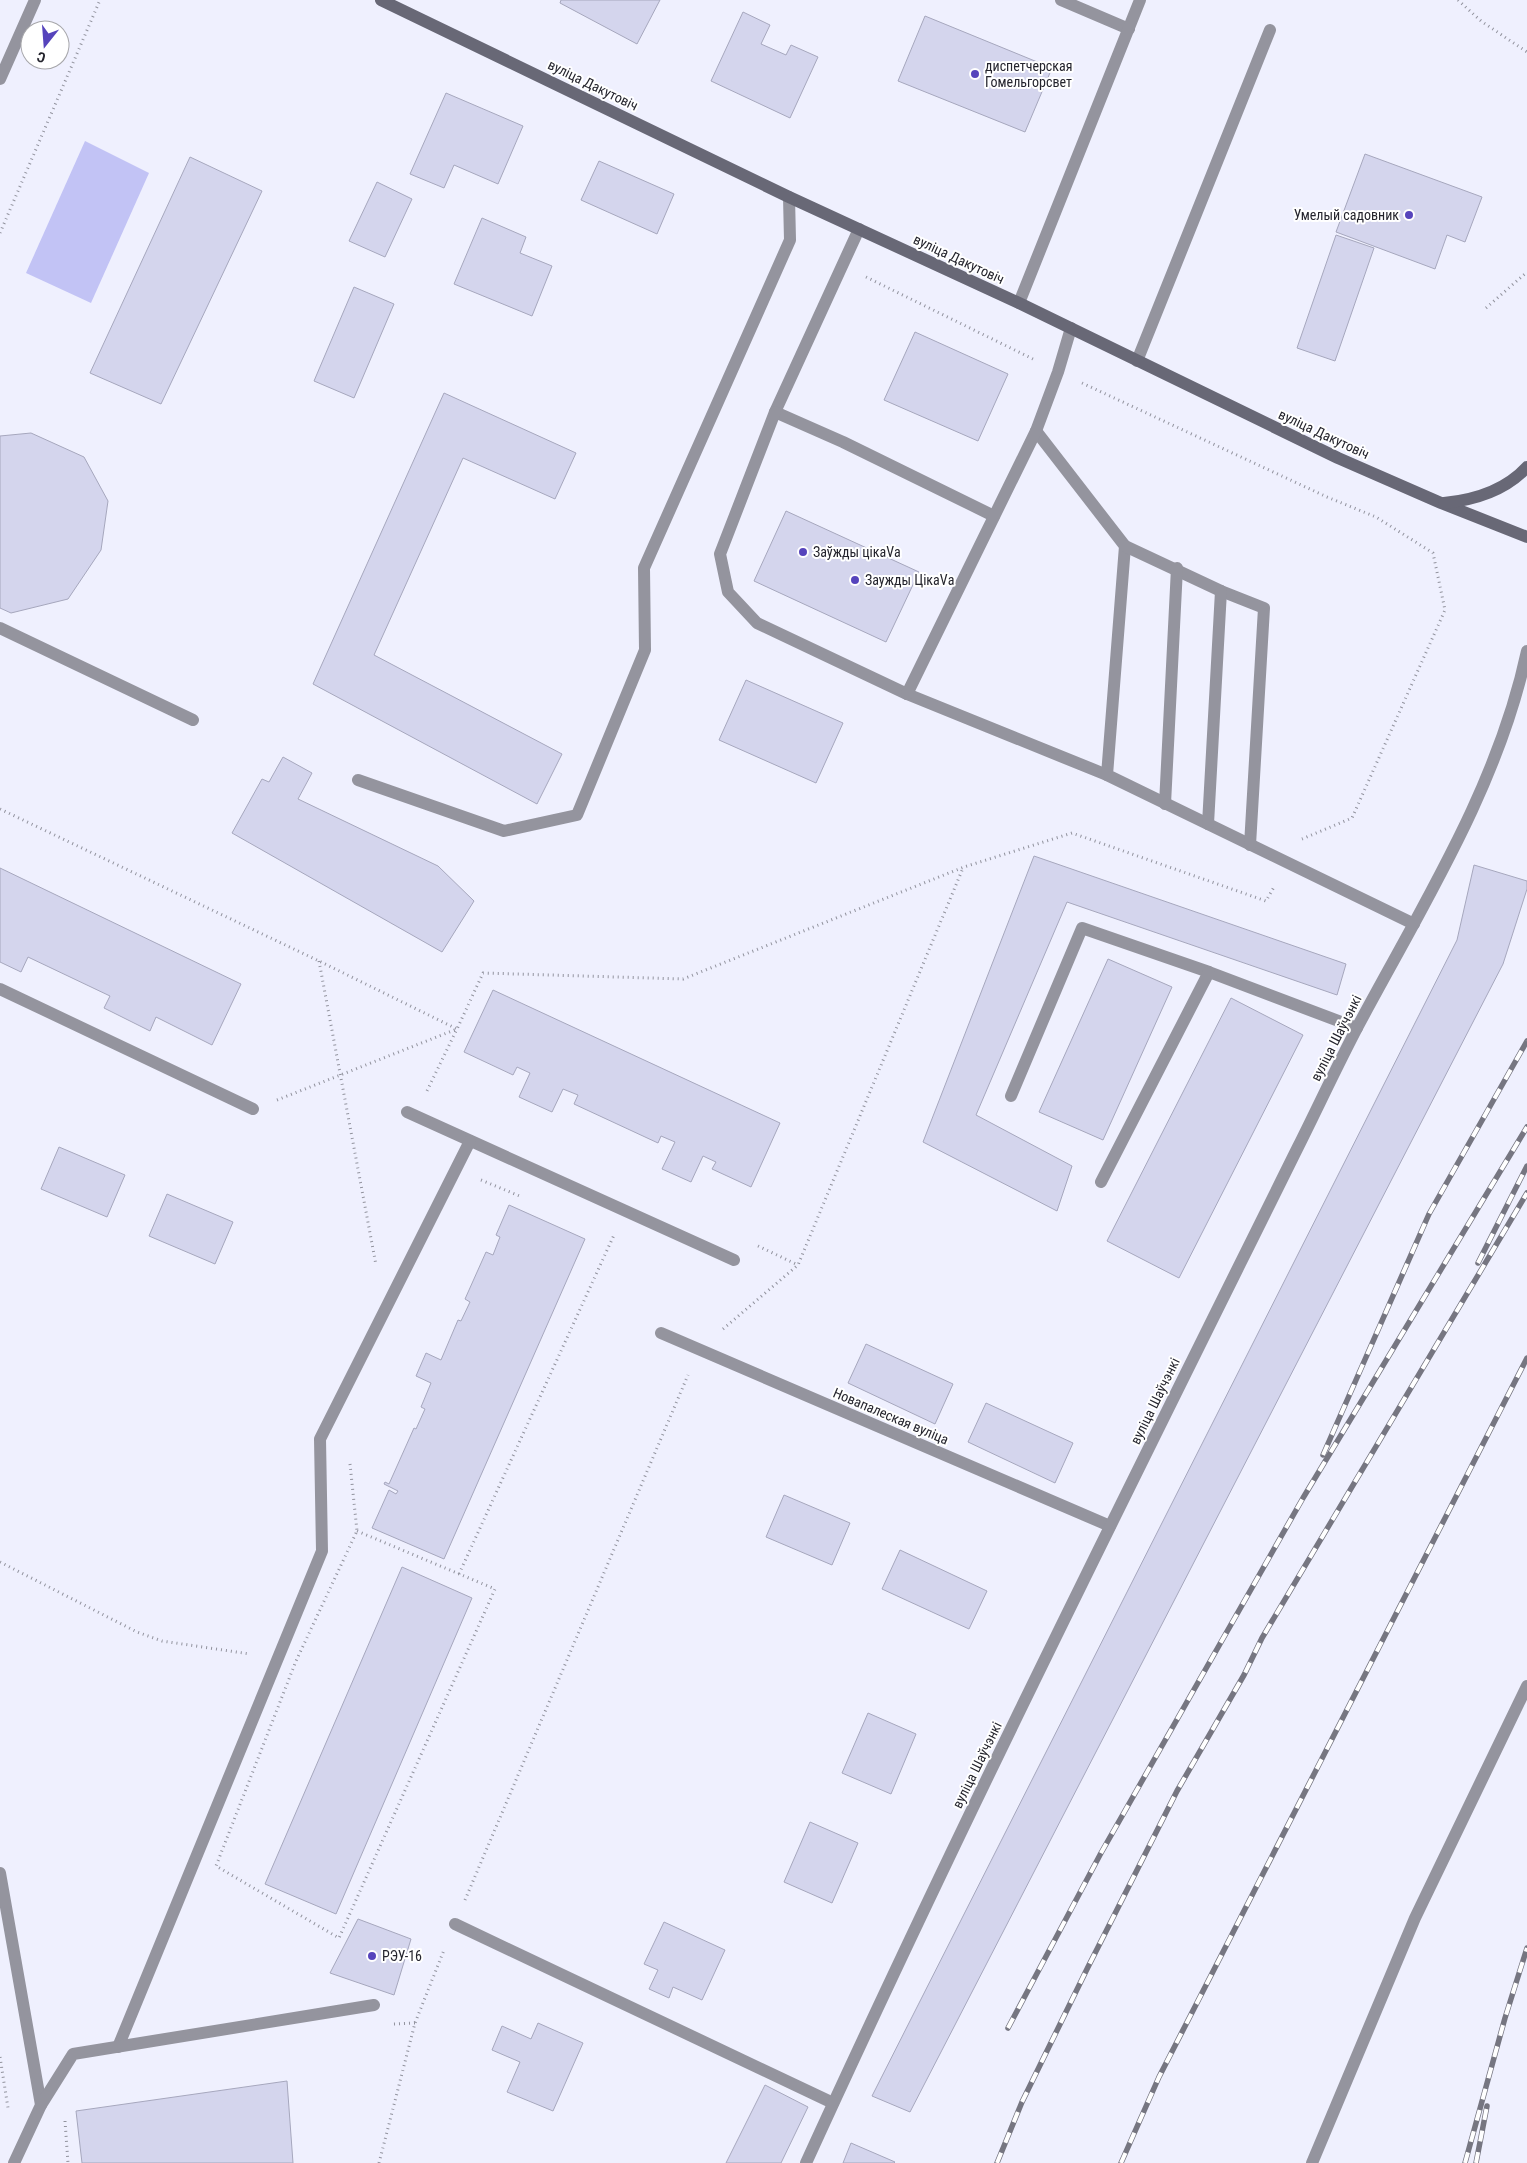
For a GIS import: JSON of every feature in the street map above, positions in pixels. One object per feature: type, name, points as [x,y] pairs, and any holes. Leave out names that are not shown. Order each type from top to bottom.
[{"type":"main road","name":"вуліца Дакутовіч","points":[[381,0],[789,196],[1019,303],[1338,458],[1441,503],[1527,537]]},
{"type":"main road","points":[[1441,503],[1467,501],[1488,494],[1506,484],[1527,467]]},
{"type":"street","points":[[0,79],[35,0]]},
{"type":"street","points":[[1061,0],[1128,29]]},
{"type":"street","points":[[1019,303],[1140,0]]},
{"type":"street","points":[[1137,361],[1270,30]]},
{"type":"street","points":[[358,780],[504,831],[576,815],[645,650],[644,568],[790,240],[789,196]]},
{"type":"street","points":[[859,229],[775,412],[720,554],[728,592],[757,623],[907,694],[1107,775],[1414,924]]},
{"type":"street","points":[[907,694],[1036,431],[1058,372],[1071,328]]},
{"type":"street","points":[[775,412],[843,442],[994,516]]},
{"type":"street","points":[[1036,431],[1125,546],[1177,568],[1222,591],[1264,608],[1250,845]]},
{"type":"street","points":[[1107,775],[1125,546]]},
{"type":"street","points":[[1165,804],[1177,568]]},
{"type":"street","points":[[1208,824],[1222,591]]},
{"type":"street","points":[[0,628],[193,720]]},
{"type":"street","name":"вуліца Шаўчэнкі","points":[[806,2163],[1110,1526],[1357,1028],[1436,886],[1493,761],[1520,686],[1527,652]]},
{"type":"street","points":[[1011,1096],[1082,928],[1209,972],[1357,1028]]},
{"type":"street","points":[[1100,1182],[1209,972]]},
{"type":"street","points":[[0,989],[253,1109]]},
{"type":"street","points":[[407,1112],[734,1260]]},
{"type":"street","points":[[118,2047],[322,1551],[320,1439],[470,1141]]},
{"type":"street","name":"Новапалеская вуліца","points":[[661,1333],[1110,1526]]},
{"type":"street","points":[[1312,2163],[1415,1918],[1527,1686]]},
{"type":"street","points":[[0,1873],[42,2105]]},
{"type":"street","points":[[455,1924],[833,2103]]},
{"type":"street","points":[[14,2163],[42,2105],[73,2054],[374,2005]]},
{"type":"path","points":[[0,233],[100,0]]},
{"type":"path","points":[[1458,0],[1481,21],[1527,52]]},
{"type":"path","points":[[253,1109],[457,1029],[483,973],[683,979],[964,867],[1072,833],[1266,901],[1298,841],[1352,818],[1445,610],[1433,553],[1376,517],[1327,497],[1058,372],[843,266]]},
{"type":"path","points":[[1486,308],[1527,272]]},
{"type":"path","points":[[0,809],[457,1029]]},
{"type":"path","points":[[379,2163],[415,2023],[455,1924],[699,1350],[798,1265],[964,867]]},
{"type":"path","points":[[319,961],[384,1311]]},
{"type":"path","points":[[478,1179],[523,1197]]},
{"type":"path","points":[[459,1574],[615,1234],[606,1231]]},
{"type":"path","points":[[349,1456],[357,1531],[296,1661],[216,1866],[340,1938],[495,1589],[357,1531]]},
{"type":"path","points":[[0,1562],[136,1632],[162,1641],[258,1655]]},
{"type":"path","points":[[287,1660],[296,1661]]},
{"type":"path","points":[[65,2118],[68,2163]]},
{"type":"shaded area","points":[[85,141],[149,173],[91,303],[26,273]]},
{"type":"building","points":[[561,0],[660,0],[637,44],[560,3]]},
{"type":"building","points":[[743,12],[770,25],[761,44],[786,55],[791,45],[818,57],[790,118],[711,81]]},
{"type":"building","name":"диспетчерская Гомельгорсвет","points":[[925,16],[1052,68],[1025,132],[898,81]]},
{"type":"building","points":[[446,93],[523,126],[498,184],[454,165],[444,188],[410,174]]},
{"type":"building","name":"Умелый садовник","points":[[1365,154],[1482,197],[1465,242],[1447,235],[1435,269],[1336,232]]},
{"type":"building","points":[[190,157],[262,191],[161,404],[90,373]]},
{"type":"building","points":[[599,161],[674,194],[657,234],[581,200]]},
{"type":"building","points":[[377,182],[412,199],[385,257],[349,241]]},
{"type":"building","points":[[482,218],[526,237],[520,253],[552,266],[532,316],[454,284]]},
{"type":"building","points":[[1336,235],[1374,248],[1335,361],[1297,348]]},
{"type":"building","points":[[354,287],[394,304],[354,398],[314,381]]},
{"type":"building","points":[[915,332],[1008,374],[978,441],[884,400]]},
{"type":"building","points":[[444,393],[576,453],[555,499],[463,458],[374,655],[562,754],[537,804],[313,684]]},
{"type":"building","points":[[31,433],[84,457],[108,501],[101,550],[68,599],[11,613],[0,608],[0,436]]},
{"type":"building","points":[[786,511],[919,572],[886,642],[754,581]]},
{"type":"building","points":[[746,680],[843,723],[816,783],[719,740]]},
{"type":"building","points":[[283,757],[312,773],[298,799],[438,866],[474,901],[442,952],[232,833],[262,779],[269,782]]},
{"type":"building","points":[[1034,856],[1346,964],[1337,995],[1067,902],[976,1115],[1072,1166],[1057,1211],[923,1142]]},
{"type":"building","points":[[1474,865],[1527,881],[1527,889],[1503,964],[910,2112],[872,2096],[1457,940]]},
{"type":"building","points":[[0,868],[241,984],[212,1045],[156,1017],[150,1031],[104,1008],[110,996],[28,957],[21,972],[0,962]]},
{"type":"building","points":[[1108,959],[1172,987],[1103,1140],[1039,1112]]},
{"type":"building","points":[[493,990],[780,1123],[751,1187],[712,1169],[716,1162],[703,1156],[691,1182],[662,1169],[675,1142],[661,1136],[658,1143],[574,1104],[578,1095],[563,1089],[552,1112],[519,1097],[530,1073],[517,1067],[513,1075],[464,1052]]},
{"type":"building","points":[[1231,998],[1303,1035],[1179,1278],[1107,1241]]},
{"type":"building","points":[[59,1147],[125,1175],[107,1217],[41,1189]]},
{"type":"building","points":[[167,1194],[233,1222],[215,1264],[149,1236]]},
{"type":"building","points":[[509,1205],[585,1239],[444,1559],[372,1528],[389,1490],[396,1494],[398,1491],[384,1484],[385,1482],[389,1484],[414,1428],[416,1429],[425,1409],[421,1407],[431,1383],[416,1376],[426,1353],[441,1360],[458,1320],[461,1321],[470,1302],[465,1299],[486,1252],[493,1255],[500,1237],[496,1235]]},
{"type":"building","points":[[866,1344],[953,1384],[935,1424],[848,1383]]},
{"type":"building","points":[[986,1403],[1073,1443],[1055,1483],[968,1442]]},
{"type":"building","points":[[784,1495],[850,1523],[832,1565],[766,1537]]},
{"type":"building","points":[[900,1550],[987,1591],[969,1629],[882,1589]]},
{"type":"building","points":[[402,1567],[472,1598],[336,1914],[265,1884]]},
{"type":"building","points":[[868,1713],[916,1734],[891,1794],[842,1773]]},
{"type":"building","points":[[810,1822],[858,1843],[832,1903],[784,1882]]},
{"type":"building","name":"РЭУ-16","points":[[358,1919],[411,1939],[394,1995],[330,1973]]},
{"type":"building","points":[[664,1922],[725,1950],[702,2000],[673,1987],[669,1998],[649,1989],[658,1970],[644,1964]]},
{"type":"building","points":[[538,2023],[583,2043],[553,2111],[507,2092],[520,2062],[492,2050],[502,2026],[531,2039]]},
{"type":"building","points":[[287,2081],[293,2163],[82,2163],[76,2111]]},
{"type":"building","points":[[765,2085],[808,2107],[781,2163],[726,2163]]},
{"type":"building","points":[[851,2143],[895,2162],[843,2163]]},
{"type":"railway","points":[[1323,1455],[1429,1214],[1527,1041]]},
{"type":"railway","points":[[1008,2028],[1101,1853],[1303,1498],[1527,1127]]},
{"type":"railway","points":[[1478,1263],[1527,1166]]},
{"type":"railway","points":[[997,2163],[1022,2102],[1177,1791],[1244,1675],[1262,1638],[1527,1193]]},
{"type":"railway","points":[[1121,2163],[1159,2077],[1527,1358]]},
{"type":"railway","points":[[1465,2163],[1505,2018],[1527,1948]]},
{"type":"railway","points":[[1476,2163],[1487,2106]]},
{"type":"place","name":"диспетчерская Гомельгорсвет","points":[[975,74]]},
{"type":"place","name":"Умелый садовник","points":[[1409,215]]},
{"type":"place","name":"Заўжды цікаVа","points":[[803,552]]},
{"type":"place","name":"Заужды ЦікаVа","points":[[855,580]]},
{"type":"place","name":"РЭУ-16","points":[[372,1956]]}]
